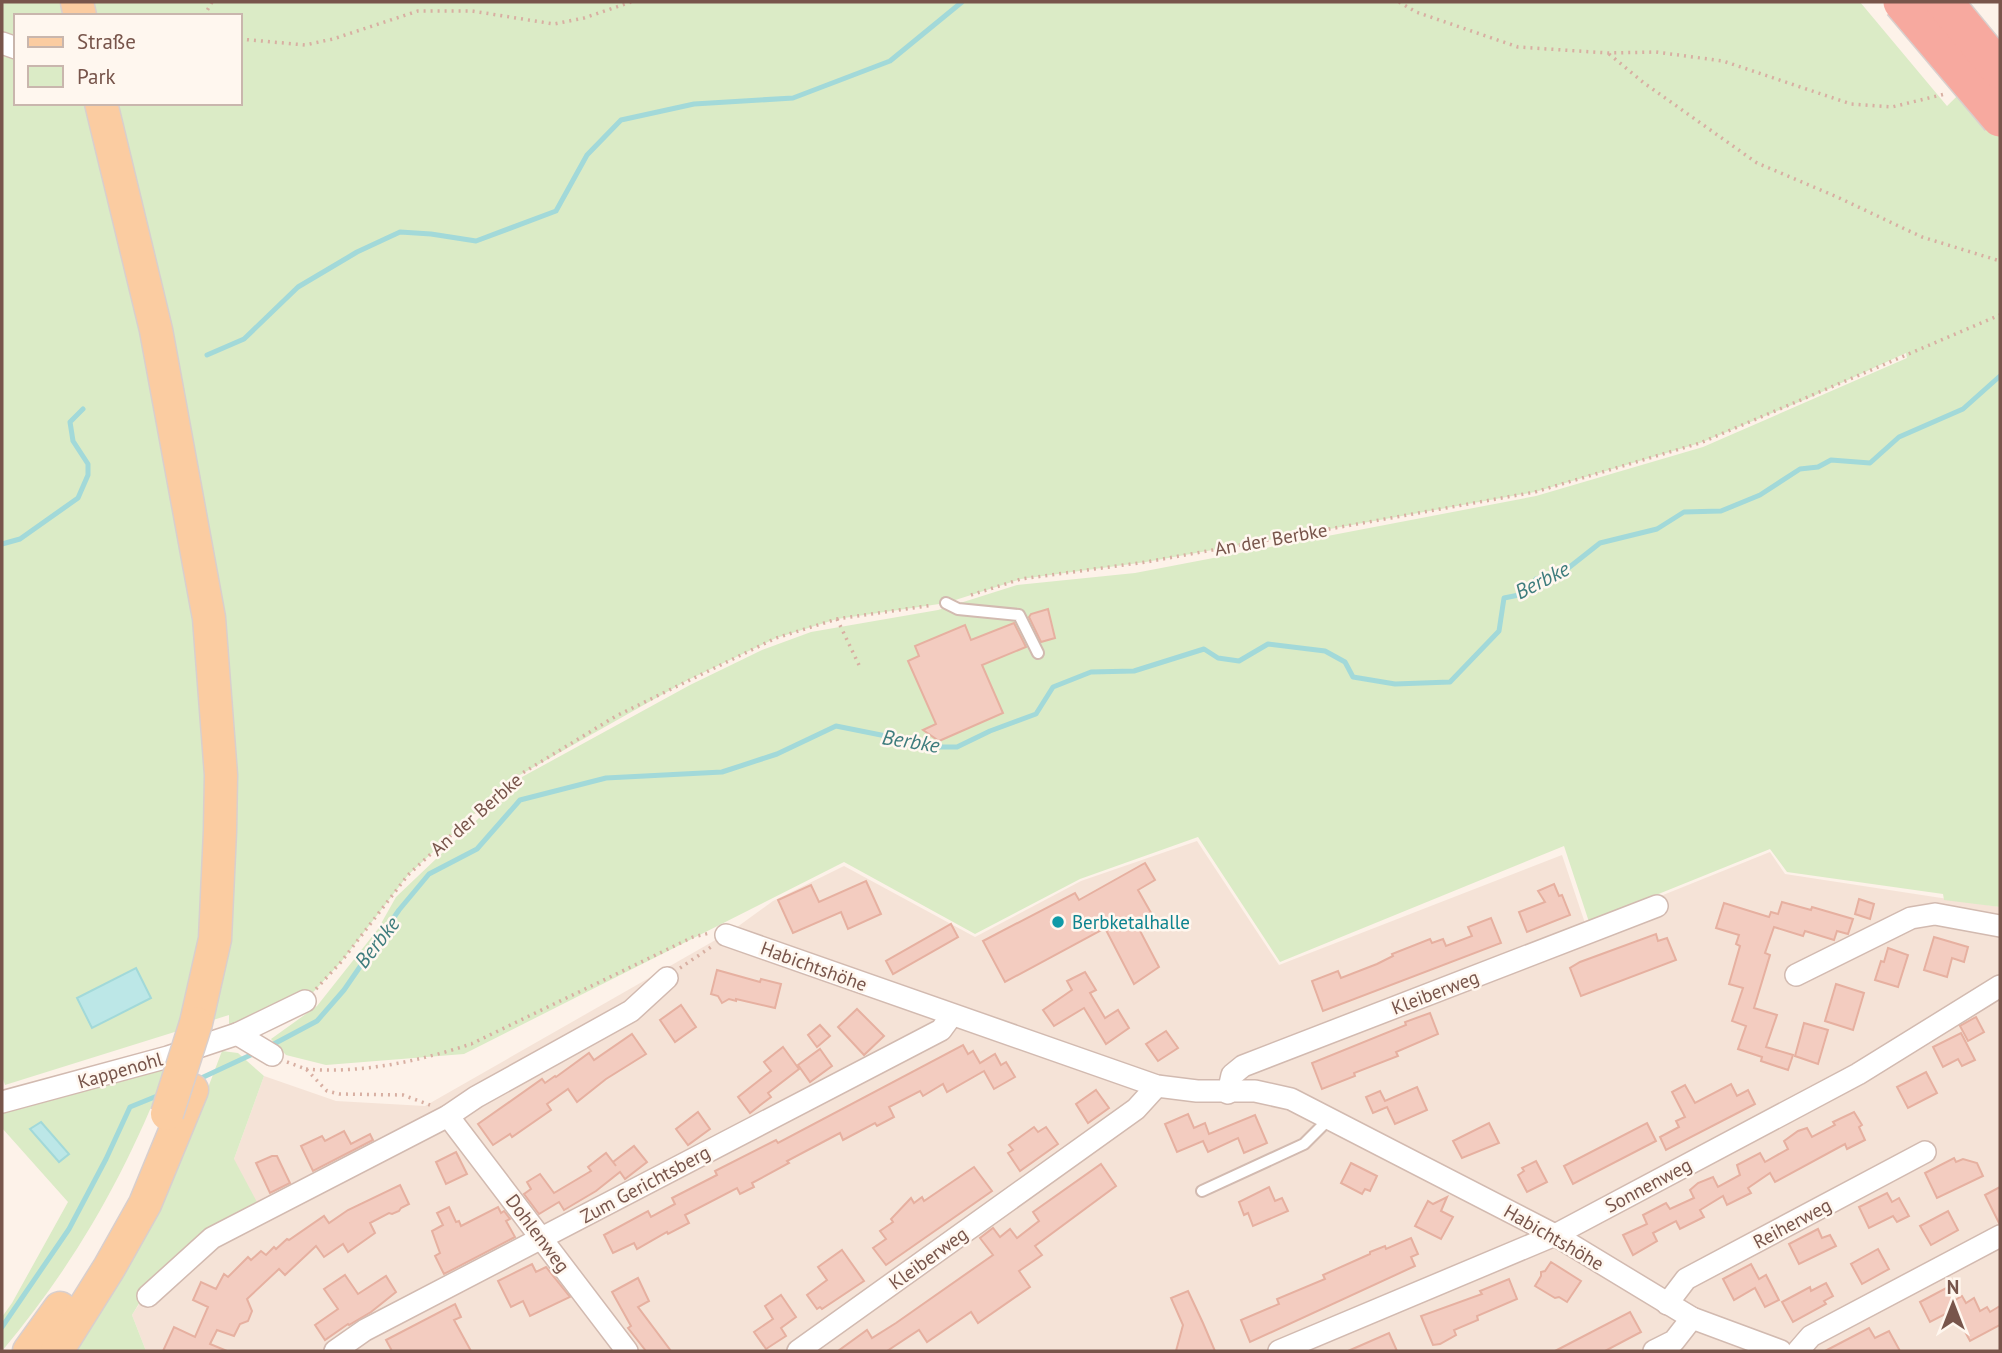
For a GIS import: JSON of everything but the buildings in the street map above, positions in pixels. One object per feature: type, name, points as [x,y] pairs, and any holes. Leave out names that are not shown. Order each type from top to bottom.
[{"type":"highway","points":[[1902,2],[2000,118]]},
{"type":"highway","points":[[1944,2],[2000,70]]},
{"type":"main road","points":[[57,1351],[109,1269],[145,1204],[192,1090],[206,1017],[215,939],[221,775],[209,618],[156,330],[101,105]]},
{"type":"main road","points":[[29,1351],[72,1291],[121,1207],[167,1115],[206,1017]]},
{"type":"street","name":"Kleiberweg","points":[[1228,1093],[1232,1075],[1243,1066],[1657,906]]},
{"type":"street","points":[[1796,975],[1911,918],[1935,914],[2000,926]]},
{"type":"street","name":"Habichtshöhe","points":[[726,934],[1157,1086],[1228,1093],[1255,1091],[1291,1099],[1555,1234],[1692,1318],[1781,1351]]},
{"type":"street","points":[[148,1296],[212,1238],[448,1116],[476,1097],[631,1011],[667,978]]},
{"type":"street","name":"Sonnenweg","points":[[1279,1351],[1555,1234],[1858,1074],[2000,986]]},
{"type":"street","points":[[272,1055],[245,1039],[305,1001]]},
{"type":"street","name":"Zum Gerichtsberg","points":[[335,1351],[365,1330],[941,1030],[952,1015]]},
{"type":"street","name":"Kappenohl","points":[[2,1102],[167,1057],[245,1039]]},
{"type":"street","name":"Kleiberweg","points":[[798,1351],[1136,1109],[1157,1086]]},
{"type":"street","name":"Dohlenweg","points":[[448,1116],[627,1351]]},
{"type":"street","name":"Reiherweg","points":[[1667,1304],[1686,1279],[1925,1153]]},
{"type":"street","points":[[1798,1351],[1811,1336],[2000,1236]]},
{"type":"street","points":[[1654,1351],[1674,1341],[1692,1318]]},
{"type":"lane","points":[[946,603],[958,609],[1019,615],[1038,653]]},
{"type":"lane","points":[[1202,1191],[1304,1144],[1329,1119]]},
{"type":"path","points":[[242,39],[304,44],[333,39],[418,11],[472,11],[554,24],[584,18],[631,2]]},
{"type":"path","points":[[1399,2],[1416,12],[1518,47],[1608,53],[1656,52],[1723,61],[1852,104],[1892,107],[1948,93]]},
{"type":"path","points":[[1608,53],[1644,83],[1757,163],[1922,237],[2000,261]]},
{"type":"path","name":"An der Berbke","points":[[305,1001],[341,962],[408,875],[511,780],[617,716],[776,638],[838,618],[946,603],[1021,579],[1146,562],[1535,492],[1700,443],[2000,315]]},
{"type":"path","points":[[838,618],[859,665]]},
{"type":"path","points":[[448,1116],[423,1101],[403,1095],[355,1096],[327,1091],[306,1069],[324,1071],[357,1068],[437,1056],[471,1044],[693,937],[708,933],[726,934]]},
{"type":"path","points":[[667,978],[702,955],[726,934]]},
{"type":"shaded area","points":[[1197,841],[1279,965],[1562,855],[1586,926],[1770,852],[1785,874],[2000,907],[2000,1351],[146,1351],[132,1315],[234,1159],[264,1076],[336,1101],[425,1106],[733,930],[773,901],[844,866],[975,937],[1081,881]]},
{"type":"green space","points":[[2,2],[1860,2],[1947,106],[2000,54],[2000,907],[1944,900],[1943,894],[1787,872],[1770,849],[1589,922],[1564,846],[1280,962],[1198,837],[1080,879],[975,934],[844,862],[464,1054],[326,1065],[286,1055],[271,1039],[317,1006],[378,929],[396,897],[522,777],[690,685],[762,650],[811,632],[938,610],[1017,585],[1135,573],[1536,496],[1703,447],[1907,358],[1906,353],[1811,397],[1700,443],[1535,492],[1146,562],[1021,579],[946,603],[837,619],[776,638],[688,680],[511,780],[408,875],[341,962],[305,1001],[229,1027],[229,1015],[5,1085],[2,1076]]},
{"type":"green space","points":[[222,1051],[238,1053],[264,1076],[234,1159],[259,1206],[157,1274],[132,1315],[146,1351],[74,1351],[198,1114]]},
{"type":"green space","points":[[167,1068],[134,1145],[96,1217],[53,1285],[2,1351],[2,1317],[68,1202],[2,1128],[2,1110]]},
{"type":"water","points":[[136,968],[151,998],[92,1028],[77,998]]},
{"type":"water","points":[[41,1122],[69,1154],[59,1162],[30,1129]]},
{"type":"waterway","points":[[207,355],[244,339],[298,287],[357,252],[400,232],[476,241],[556,211],[587,155],[621,120],[694,104],[793,98],[890,61],[962,2]]},
{"type":"waterway","name":"Berbke","points":[[270,1046],[317,1021],[344,990],[399,910],[429,874],[477,849],[520,800],[606,778],[722,772],[777,754],[836,726],[925,747],[957,747],[1036,714],[1053,687],[1091,672],[1134,671],[1204,649],[1218,658],[1239,661],[1268,644],[1325,651],[1345,662],[1353,677],[1395,684],[1450,682],[1499,631],[1504,598],[1524,594],[1536,579],[1562,573],[1600,543],[1657,529],[1684,512],[1721,511],[1760,495],[1800,469],[1818,467],[1831,460],[1870,463],[1899,437],[1963,409],[2000,376]]},
{"type":"waterway","points":[[2,544],[20,539],[78,498],[88,475],[88,464],[73,441],[70,422],[83,409]]},
{"type":"waterway","name":"Berbke","points":[[197,1080],[255,1053]]},
{"type":"waterway","name":"Berbke","points":[[2,1327],[69,1229],[130,1107],[162,1094]]},
{"type":"place","name":"Berbketalhalle","points":[[1058,922]]}]
